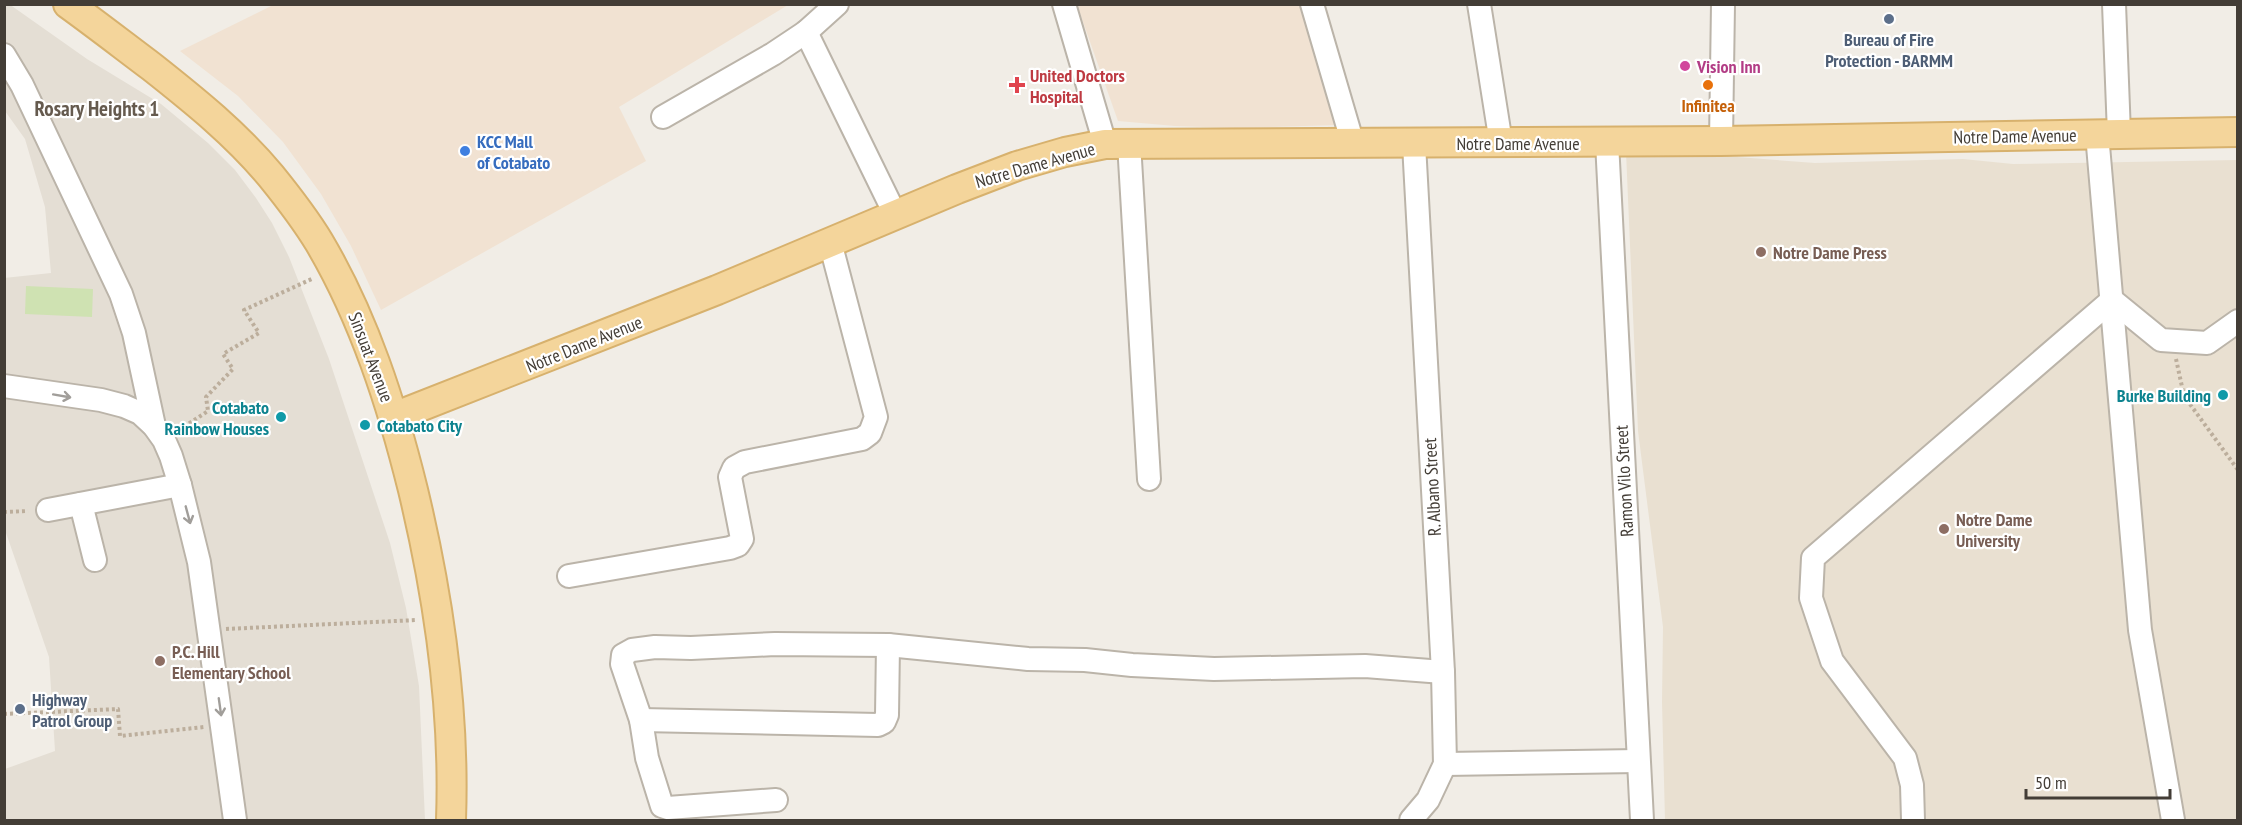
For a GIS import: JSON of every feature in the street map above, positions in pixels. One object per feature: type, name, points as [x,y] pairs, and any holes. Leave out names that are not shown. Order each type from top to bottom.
[{"type":"main road","name":"Sinsuat Avenue","points":[[68,4],[221,122],[270,175],[318,241],[335,271],[363,333],[394,417],[422,526],[438,618],[446,686],[450,742],[451,820]]},
{"type":"main road","name":"Notre Dame Avenue","points":[[394,417],[717,290],[895,214],[1017,166],[1065,152],[1117,144],[1721,141],[2238,132]]},
{"type":"street","points":[[663,117],[773,54],[806,32],[837,4]]},
{"type":"street","points":[[1064,4],[1117,144],[1149,479]]},
{"type":"street","points":[[1312,4],[1353,144]]},
{"type":"street","points":[[1479,4],[1501,143]]},
{"type":"street","points":[[1721,141],[1723,4]]},
{"type":"street","points":[[2114,4],[2108,134],[2112,300],[2140,630],[2174,820]]},
{"type":"street","points":[[806,32],[895,214]]},
{"type":"street","points":[[4,55],[22,85],[122,294],[180,485],[199,562],[235,820]]},
{"type":"street","name":"Ramon Vilo Street","points":[[1607,142],[1642,820]]},
{"type":"street","name":"R. Albano Street","points":[[1411,820],[1428,800],[1445,764],[1443,672],[1414,144]]},
{"type":"street","points":[[569,576],[730,549],[738,545],[742,539],[730,477],[734,468],[745,462],[862,439],[870,433],[876,417],[830,242]]},
{"type":"street","points":[[2112,300],[2161,340],[2207,343],[2238,321]]},
{"type":"street","points":[[1913,820],[1912,785],[1905,758],[1832,661],[1811,598],[1813,558],[2112,300]]},
{"type":"street","points":[[4,386],[101,400],[124,406],[140,413],[163,431]]},
{"type":"street","points":[[48,510],[180,485]]},
{"type":"street","points":[[81,504],[95,560]]},
{"type":"street","points":[[776,800],[668,808],[662,806],[647,758],[640,720],[622,664],[623,655],[632,650],[655,646],[691,648],[775,644],[888,645],[1028,659],[1085,660],[1214,669],[1365,666],[1443,672]]},
{"type":"street","points":[[640,720],[878,725],[884,722],[887,715],[888,645]]},
{"type":"street","points":[[1445,764],[1638,761]]},
{"type":"path","points":[[163,431],[208,411],[206,397],[233,369],[223,354],[259,333],[244,310],[305,281]]},
{"type":"path","points":[[2172,341],[2184,396],[2238,470]]},
{"type":"path","points":[[219,630],[410,620]]},
{"type":"path","points":[[4,714],[118,709],[120,736],[211,726]]},
{"type":"shaded area","points":[[9,4],[87,59],[161,104],[208,143],[235,170],[272,223],[289,257],[329,359],[390,543],[406,608],[419,686],[425,820],[5,820],[5,769],[55,751],[49,657],[5,530],[4,278],[51,273],[45,207],[25,139],[5,111],[4,5]]},
{"type":"shaded area","name":"KCC Mall of Cotabato","points":[[273,5],[788,5],[619,107],[646,161],[381,310],[351,246],[321,194],[283,142],[238,96],[180,51]]},
{"type":"shaded area","points":[[1077,5],[1299,5],[1337,125],[1235,128],[1118,121]]},
{"type":"shaded area","name":"Notre Dame University","points":[[1626,152],[1697,154],[1704,157],[1724,156],[1815,163],[1963,159],[2013,164],[2237,160],[2237,820],[1665,820],[1663,627],[1638,431]]},
{"type":"green space","points":[[26,286],[93,289],[92,317],[25,314]]},
{"type":"place","name":"Bureau of Fire Protection - BARMM","points":[[1889,19]]},
{"type":"place","name":"Vision Inn","points":[[1685,66]]},
{"type":"place","name":"United Doctors Hospital","points":[[1017,85]]},
{"type":"place","name":"Infinitea","points":[[1708,85]]},
{"type":"place","name":"KCC Mall of Cotabato","points":[[465,151]]},
{"type":"place","name":"Notre Dame Press","points":[[1761,252]]},
{"type":"place","name":"Burke Building","points":[[2223,395]]},
{"type":"place","name":"Cotabato Rainbow Houses","points":[[281,417]]},
{"type":"place","name":"Cotabato City","points":[[365,425]]},
{"type":"place","name":"Notre Dame University","points":[[1944,529]]},
{"type":"place","name":"P.C. Hill Elementary School","points":[[160,661]]},
{"type":"place","name":"Highway Patrol Group","points":[[20,709]]},
{"type":"district","name":"Rosary Heights 1","points":[[97,108]]}]
